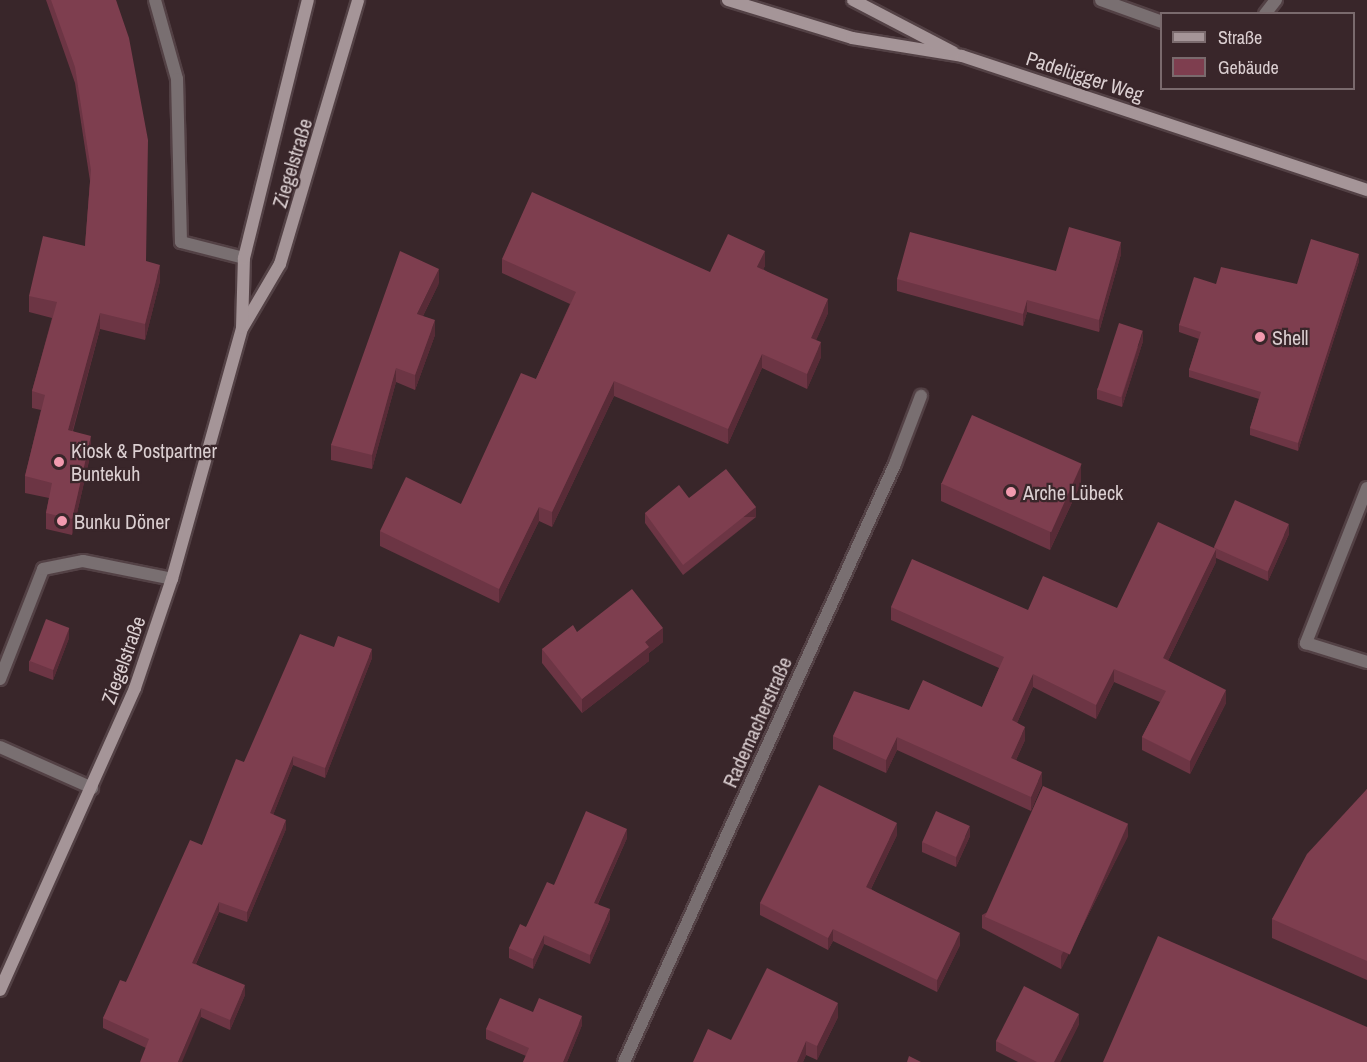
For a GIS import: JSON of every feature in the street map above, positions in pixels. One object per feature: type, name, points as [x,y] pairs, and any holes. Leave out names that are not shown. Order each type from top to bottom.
[{"type":"main road","name":"Ziegelstraße","points":[[0,990],[135,688],[172,579],[242,328],[244,258],[308,0]]},
{"type":"main road","name":"Ziegelstraße","points":[[242,328],[280,264],[358,0]]},
{"type":"main road","name":"Padelügger Weg","points":[[728,0],[852,38],[962,56]]},
{"type":"main road","name":"Padelügger Weg","points":[[853,0],[962,56],[1367,190]]},
{"type":"street","points":[[155,0],[177,79],[181,242],[244,258]]},
{"type":"street","points":[[1101,0],[1160,22]]},
{"type":"street","points":[[1266,12],[1276,0]]},
{"type":"street","name":"Rademacherstraße","points":[[624,1062],[895,464],[921,396]]},
{"type":"street","points":[[1367,488],[1306,643],[1367,662]]},
{"type":"street","points":[[0,679],[43,569],[83,561],[172,579]]},
{"type":"street","points":[[0,747],[92,788]]},
{"type":"building","points":[[51,0],[116,0],[129,38],[148,140],[146,261],[160,265],[145,324],[100,313],[68,430],[91,436],[72,519],[46,513],[52,483],[25,476],[45,395],[32,391],[57,302],[29,296],[43,236],[85,246],[91,170],[75,67]]},
{"type":"building","points":[[532,192],[710,272],[728,234],[765,251],[757,267],[828,299],[811,338],[821,342],[807,374],[762,354],[728,429],[614,381],[552,512],[539,507],[499,589],[380,531],[406,477],[461,504],[521,373],[536,379],[576,292],[502,259]]},
{"type":"building","points":[[1069,227],[1121,242],[1099,320],[1027,300],[1023,314],[897,279],[910,232],[1056,271]]},
{"type":"building","points":[[1311,239],[1359,254],[1298,443],[1250,428],[1261,392],[1189,370],[1201,332],[1179,325],[1194,277],[1216,284],[1221,267],[1297,284]]},
{"type":"building","points":[[400,251],[439,269],[417,314],[435,320],[415,375],[396,368],[372,455],[331,445]]},
{"type":"building","points":[[1119,323],[1143,331],[1121,397],[1097,390]]},
{"type":"building","name":"Arche Lübeck","points":[[972,415],[1082,464],[1051,532],[941,484]]},
{"type":"building","points":[[726,469],[756,507],[683,565],[645,513],[679,485],[689,498]]},
{"type":"building","points":[[1235,500],[1289,524],[1268,572],[1214,548]]},
{"type":"building","points":[[1158,522],[1216,549],[1163,658],[1226,690],[1190,761],[1142,737],[1166,691],[1114,669],[1096,705],[1033,674],[1012,720],[1025,727],[1011,758],[1042,772],[1031,797],[897,737],[886,760],[833,736],[854,691],[909,710],[923,680],[982,707],[1004,657],[891,607],[912,559],[1028,610],[1043,576],[1117,608]]},
{"type":"building","points":[[632,589],[663,628],[645,642],[649,647],[582,699],[542,649],[573,625],[577,632]]},
{"type":"building","points":[[46,619],[69,628],[53,670],[30,661]]},
{"type":"building","points":[[300,634],[334,647],[338,636],[372,649],[325,768],[293,756],[270,813],[286,820],[247,912],[219,902],[192,963],[245,985],[230,1020],[201,1008],[178,1062],[140,1062],[149,1039],[103,1018],[120,980],[126,982],[190,840],[202,845],[236,759],[244,762]]},
{"type":"building","points":[[819,785],[897,823],[866,887],[960,933],[937,980],[833,929],[828,938],[760,903]]},
{"type":"building","points":[[1043,786],[1128,824],[1070,954],[985,917]]},
{"type":"building","points":[[1367,789],[1367,961],[1272,919],[1307,854]]},
{"type":"building","points":[[586,811],[627,829],[594,903],[610,909],[590,955],[544,935],[533,959],[509,948],[520,924],[526,927],[547,882],[554,885]]},
{"type":"building","points":[[936,811],[970,826],[956,857],[922,842]]},
{"type":"building","points":[[1158,936],[1367,1027],[1367,1062],[1103,1062]]},
{"type":"building","points":[[767,968],[838,1003],[817,1046],[806,1041],[797,1062],[693,1062],[708,1029],[731,1040]]},
{"type":"building","points":[[1024,986],[1079,1014],[1054,1062],[1037,1062],[996,1041]]},
{"type":"building","points":[[500,998],[533,1012],[539,998],[582,1016],[563,1062],[523,1062],[529,1048],[486,1029]]},
{"type":"building","points":[[909,1056],[921,1062],[907,1062]]},
{"type":"place","name":"Shell","points":[[1260,337]]},
{"type":"place","name":"Kiosk & Postpartner Buntekuh","points":[[59,462]]},
{"type":"place","name":"Arche Lübeck","points":[[1011,492]]},
{"type":"place","name":"Bunku Döner","points":[[62,521]]}]
